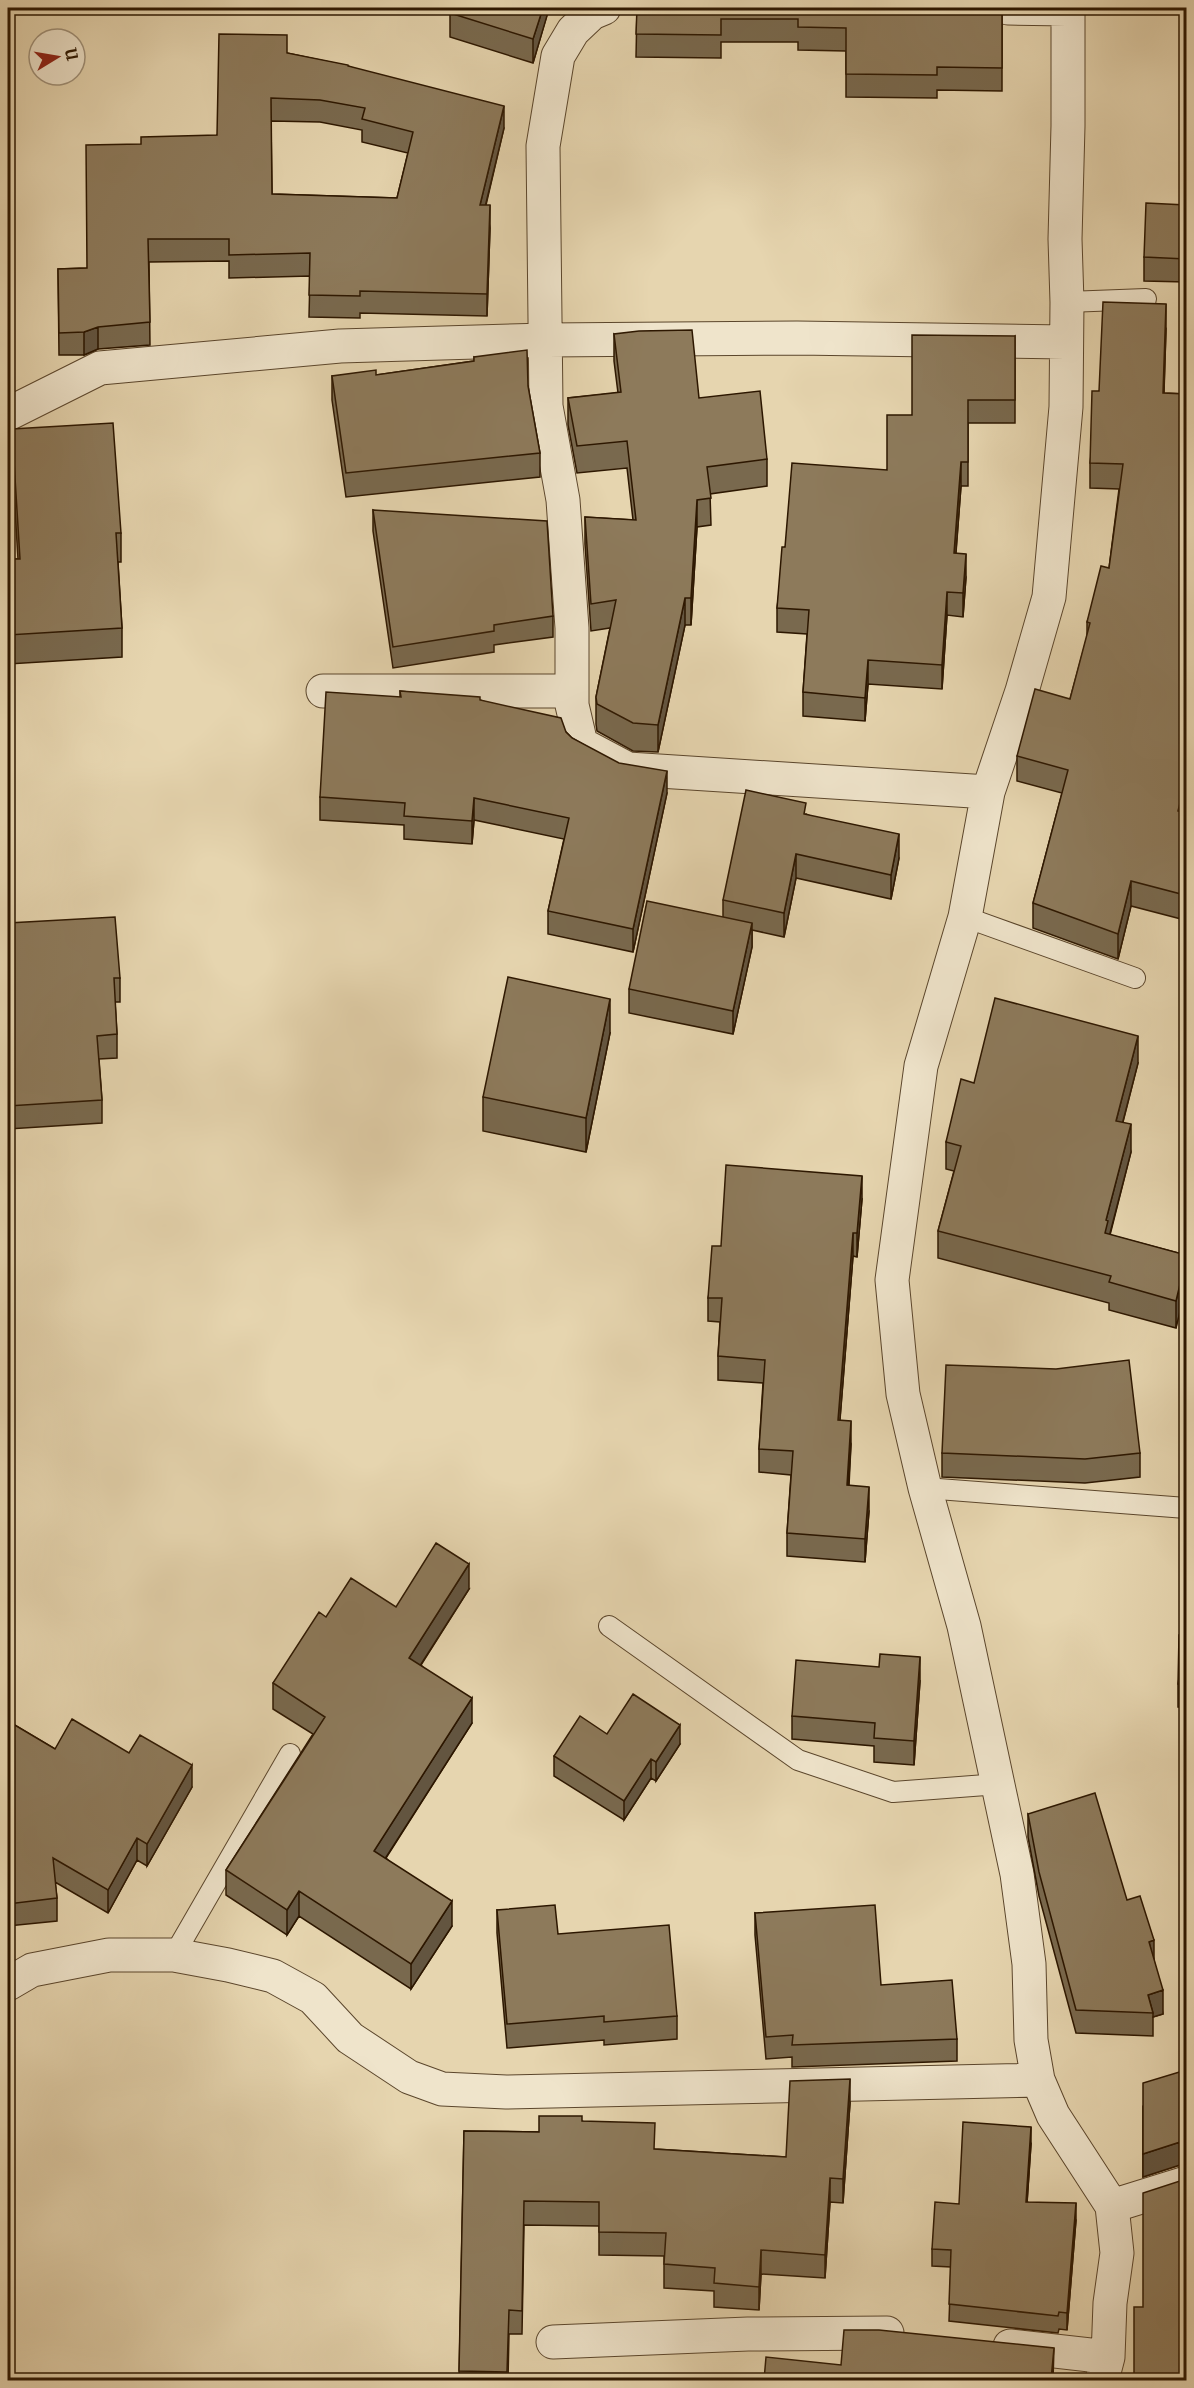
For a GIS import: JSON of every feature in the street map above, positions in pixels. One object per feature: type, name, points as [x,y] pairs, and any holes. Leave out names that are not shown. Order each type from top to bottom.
[{"type":"street","points":[[604,8],[592,13],[573,31],[558,56],[543,146],[546,406],[563,500],[572,628],[572,705],[581,744],[628,769],[988,792]]},
{"type":"street","points":[[982,2343],[1105,2368],[1117,2253],[1112,2206],[1053,2115],[1038,2080],[1031,2040],[1029,1964],[1020,1896],[999,1785],[964,1626],[925,1488],[903,1394],[892,1280],[921,1066],[965,917],[988,792],[1023,691],[1049,597],[1066,407],[1067,8],[1008,8]]},
{"type":"street","points":[[8,414],[100,368],[340,346],[547,340],[797,338],[1065,342]]},
{"type":"street","points":[[323,691],[572,691]]},
{"type":"street","points":[[8,1984],[32,1970],[109,1955],[174,1955],[273,1976],[313,1998],[350,2038],[409,2078],[442,2089],[506,2092],[1038,2080]]},
{"type":"street","points":[[1112,2206],[1186,2183]]},
{"type":"street","points":[[553,2342],[748,2334],[880,2333],[914,2336]]},
{"type":"lane","points":[[1067,302],[1146,299]]},
{"type":"lane","points":[[965,917],[1135,978]]},
{"type":"lane","points":[[925,1488],[1186,1508]]},
{"type":"lane","points":[[609,1626],[798,1760],[893,1792],[999,1785]]},
{"type":"lane","points":[[174,1955],[290,1754]]},
{"type":"building","points":[[452,8],[543,8],[533,39],[450,13]]},
{"type":"building","points":[[637,8],[1002,8],[1002,68],[937,67],[937,75],[846,74],[846,28],[798,27],[798,19],[721,19],[721,35],[636,34]]},
{"type":"building","points":[[219,34],[287,35],[287,53],[348,65],[504,106],[480,205],[490,205],[487,294],[360,291],[360,296],[309,295],[310,253],[229,255],[229,239],[148,239],[150,322],[98,327],[84,332],[59,333],[58,269],[87,268],[86,145],[141,144],[141,137],[217,135]],"holes":[[[271,98],[320,100],[365,108],[362,119],[413,132],[397,198],[272,194]]]},
{"type":"building","points":[[1146,203],[1186,205],[1186,259],[1144,257]]},
{"type":"building","points":[[1103,302],[1166,304],[1163,393],[1186,394],[1186,653],[1184,663],[1186,664],[1186,780],[1178,811],[1186,813],[1186,875],[1181,894],[1131,881],[1118,934],[1033,903],[1068,770],[1017,756],[1035,689],[1070,699],[1090,623],[1087,622],[1101,566],[1109,568],[1123,464],[1090,463],[1092,391],[1099,391]]},
{"type":"building","points":[[692,330],[699,398],[760,391],[767,459],[707,467],[711,498],[697,500],[691,598],[685,598],[658,725],[633,723],[597,704],[596,697],[616,600],[591,604],[585,517],[636,520],[627,441],[577,446],[568,398],[621,392],[614,334]]},
{"type":"building","points":[[912,335],[1015,336],[1015,400],[968,400],[968,462],[961,462],[954,553],[966,554],[963,593],[947,592],[942,665],[868,660],[865,698],[803,692],[809,610],[777,608],[792,463],[887,470],[887,415],[912,415]]},
{"type":"building","points":[[527,350],[528,386],[540,453],[346,473],[332,376],[376,370],[376,375],[474,361],[474,357]]},
{"type":"building","points":[[113,423],[121,533],[116,533],[122,628],[8,635],[8,559],[20,559],[12,429]]},
{"type":"building","points":[[373,510],[547,521],[553,616],[494,625],[494,631],[393,647]]},
{"type":"building","points":[[400,691],[480,697],[480,700],[561,718],[566,732],[572,738],[619,763],[667,771],[633,929],[548,911],[569,818],[474,798],[472,821],[404,816],[405,803],[320,797],[326,692],[401,697]]},
{"type":"building","points":[[746,790],[806,803],[804,814],[899,834],[891,875],[796,854],[784,913],[723,900]]},
{"type":"building","points":[[647,901],[752,923],[733,1011],[629,989]]},
{"type":"building","points":[[115,917],[120,978],[114,978],[117,1034],[97,1036],[102,1100],[8,1106],[8,923]]},
{"type":"building","points":[[508,977],[610,999],[586,1118],[483,1097]]},
{"type":"building","points":[[995,998],[1138,1036],[1116,1121],[1131,1124],[1106,1220],[1108,1221],[1105,1233],[1186,1255],[1176,1301],[1109,1282],[1111,1276],[938,1231],[961,1146],[946,1142],[961,1079],[974,1083]]},
{"type":"building","points":[[726,1165],[862,1176],[857,1233],[853,1233],[838,1420],[851,1421],[847,1485],[869,1487],[865,1539],[787,1533],[793,1451],[759,1449],[765,1360],[718,1356],[722,1298],[708,1298],[712,1246],[721,1246]]},
{"type":"building","points":[[1129,1360],[1140,1453],[1085,1459],[942,1453],[946,1365],[1056,1369]]},
{"type":"building","points":[[436,1543],[469,1564],[409,1658],[472,1698],[374,1851],[452,1901],[411,1964],[299,1891],[287,1910],[226,1870],[325,1717],[273,1683],[319,1612],[326,1617],[351,1578],[396,1607]]},
{"type":"building","points":[[1179,1635],[1186,1635],[1186,1684],[1178,1684]]},
{"type":"building","points":[[880,1654],[920,1657],[914,1741],[874,1738],[875,1723],[792,1716],[796,1660],[879,1667]]},
{"type":"building","points":[[633,1694],[680,1725],[656,1762],[651,1759],[624,1801],[554,1756],[580,1716],[607,1734]]},
{"type":"building","points":[[72,1719],[129,1753],[140,1735],[192,1765],[147,1844],[137,1838],[108,1890],[53,1858],[57,1898],[8,1904],[8,1721],[55,1749]]},
{"type":"building","points":[[1095,1793],[1127,1900],[1140,1896],[1154,1940],[1149,1942],[1163,1990],[1148,1995],[1153,2013],[1076,2010],[1039,1872],[1028,1814]]},
{"type":"building","points":[[555,1905],[558,1934],[669,1925],[677,2016],[604,2022],[604,2016],[507,2024],[497,1910]]},
{"type":"building","points":[[875,1905],[881,1985],[952,1980],[957,2039],[792,2045],[793,2035],[766,2037],[755,1913]]},
{"type":"building","points":[[1186,2070],[1186,2142],[1143,2154],[1143,2083]]},
{"type":"building","points":[[850,2079],[843,2179],[830,2178],[825,2255],[761,2250],[759,2287],[714,2283],[715,2268],[664,2264],[666,2233],[599,2232],[599,2202],[524,2201],[522,2311],[509,2310],[507,2372],[459,2371],[464,2131],[539,2132],[539,2116],[582,2116],[582,2121],[655,2123],[654,2149],[786,2157],[790,2081]]},
{"type":"building","points":[[963,2122],[1031,2127],[1026,2202],[1076,2203],[1067,2313],[1059,2312],[1058,2316],[949,2304],[951,2250],[932,2249],[935,2202],[959,2204]]},
{"type":"building","points":[[1186,2179],[1186,2380],[1134,2380],[1134,2307],[1143,2307],[1143,2193]]},
{"type":"building","points":[[844,2330],[879,2330],[1054,2348],[1051,2380],[764,2380],[766,2357],[841,2365]]}]
